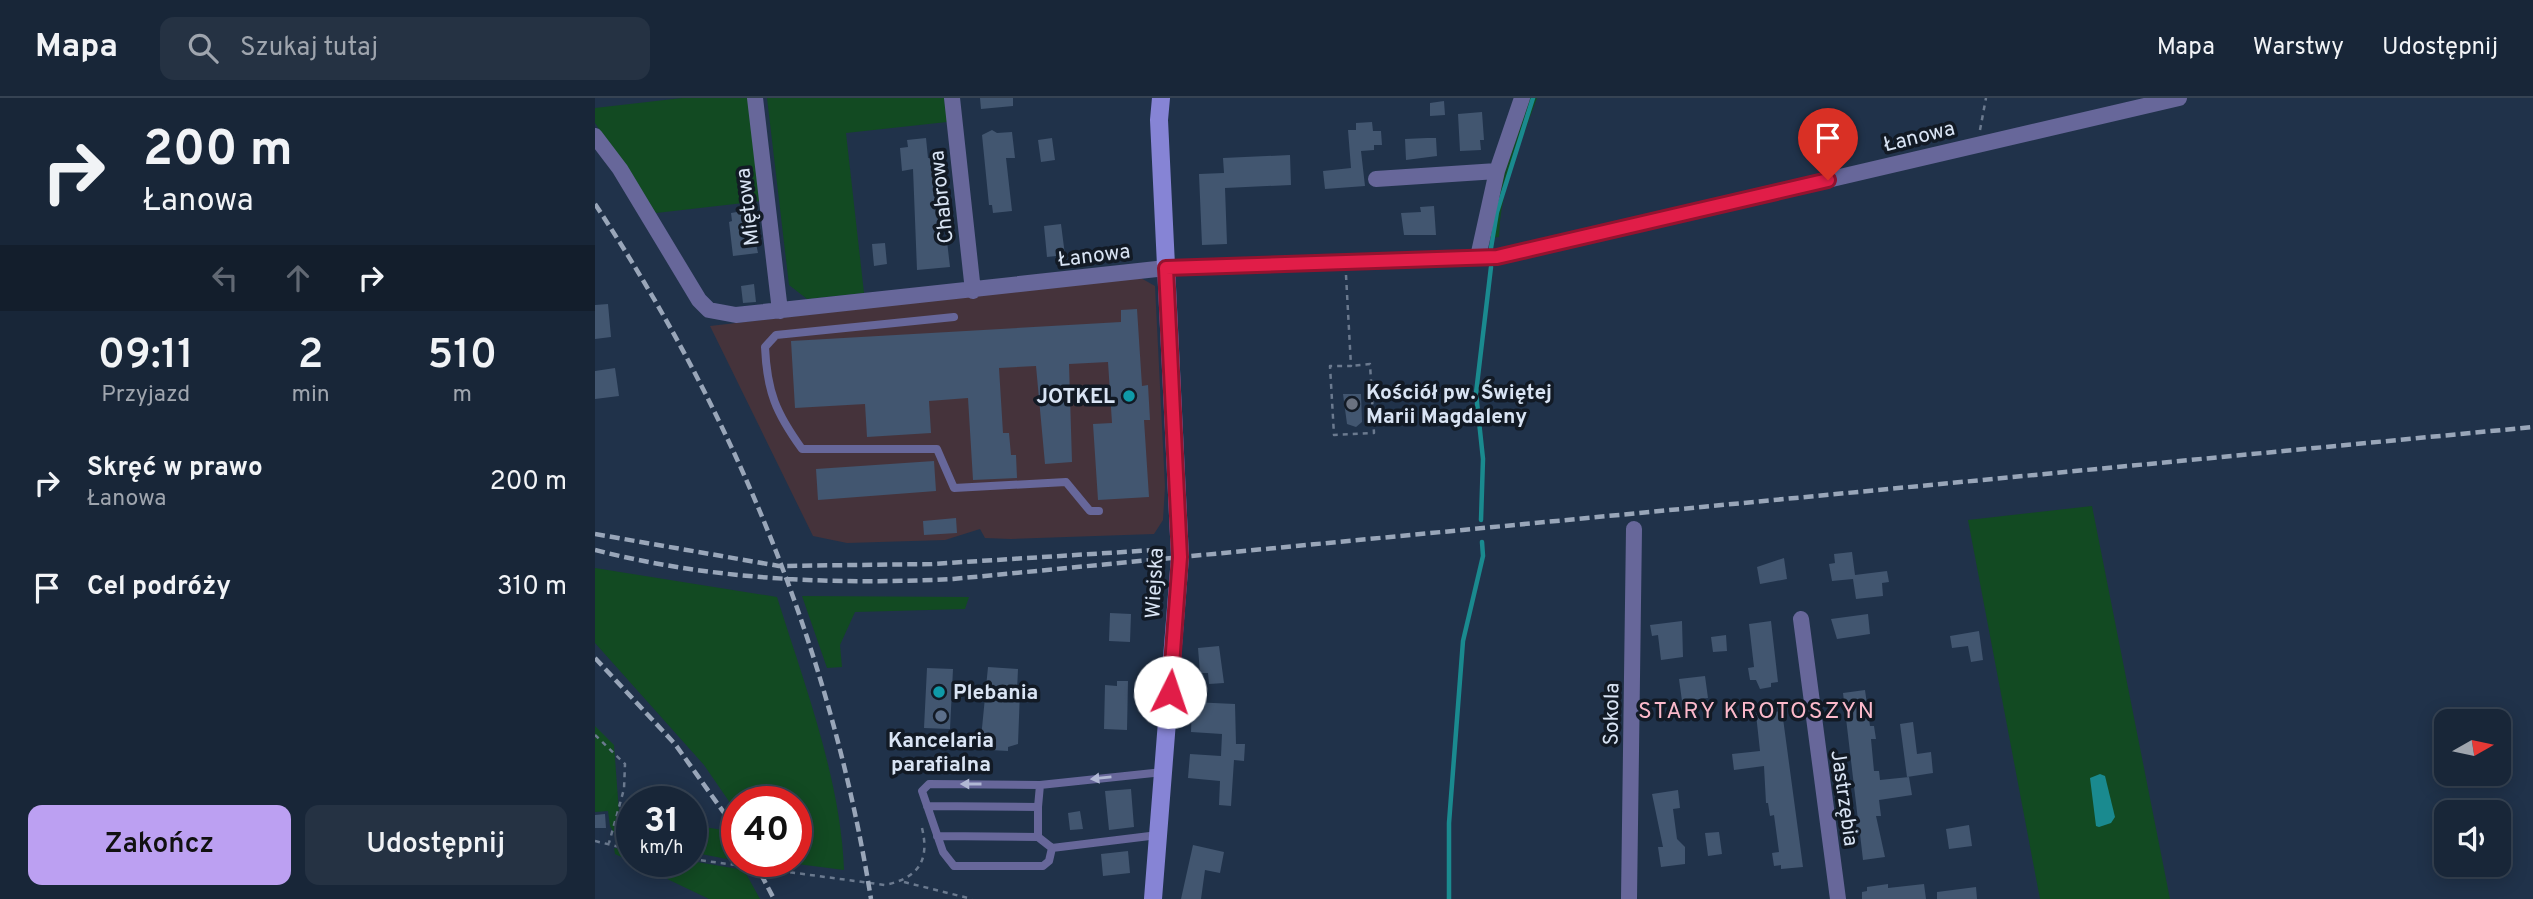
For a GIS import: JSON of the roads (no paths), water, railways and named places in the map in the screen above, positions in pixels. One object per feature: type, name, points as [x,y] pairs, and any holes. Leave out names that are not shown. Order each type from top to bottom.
[{"type":"street","name":"Miętowa","points":[[755,98],[780,311]]},
{"type":"street","name":"Chabrowa","points":[[952,98],[973,291]]},
{"type":"street","name":"Wiejska","points":[[1153,899],[1180,557],[1159,120],[1161,98]]},
{"type":"street","points":[[1478,257],[1497,171],[1522,98]]},
{"type":"street","name":"Łanowa","points":[[595,136],[620,169],[699,300],[709,310],[722,315],[973,291],[1166,268],[1497,257],[2179,98]]},
{"type":"street","points":[[1375,179],[1497,171]]},
{"type":"street","name":"Sokola","points":[[1629,899],[1634,529]]},
{"type":"street","name":"Jastrzębia","points":[[1801,619],[1838,899]]},
{"type":"lane","points":[[954,317],[776,335],[765,347],[767,378],[778,416],[802,449],[937,449],[954,488],[1066,482],[1090,511],[1099,511]]},
{"type":"lane","points":[[1052,848],[1049,861],[1043,866],[954,866],[946,858],[922,791],[929,784],[1039,785],[1163,772]]},
{"type":"lane","points":[[1038,837],[1039,785]]},
{"type":"lane","points":[[927,806],[1038,807]]},
{"type":"lane","points":[[937,836],[1038,837],[1052,848],[1158,835]]},
{"type":"waterway","points":[[1491,248],[1497,212],[1533,98]]},
{"type":"waterway","points":[[1481,520],[1483,459],[1476,393],[1491,267]]},
{"type":"waterway","points":[[1449,899],[1449,823],[1463,641],[1483,556],[1482,542]]},
{"type":"railway","points":[[595,204],[645,284],[691,366],[733,450],[770,536],[803,625],[831,714],[871,899]]},
{"type":"railway","points":[[595,550],[684,568],[773,578],[863,581],[953,579],[2533,427]]},
{"type":"railway","points":[[595,534],[779,566],[932,564],[1155,550]]},
{"type":"railway","points":[[595,658],[675,744],[721,809]]},
{"type":"railway","points":[[762,877],[774,899]]},
{"type":"place","name":"JOTKEL","points":[[1129,396]]},
{"type":"place","name":"Kościół pw. Świętej Marii Magdaleny","points":[[1352,404]]},
{"type":"place","name":"Plebania","points":[[939,692]]},
{"type":"place","name":"Kancelaria parafialna","points":[[941,716]]},
{"type":"district","name":"STARY KROTOSZYN","points":[[1757,710]]}]
